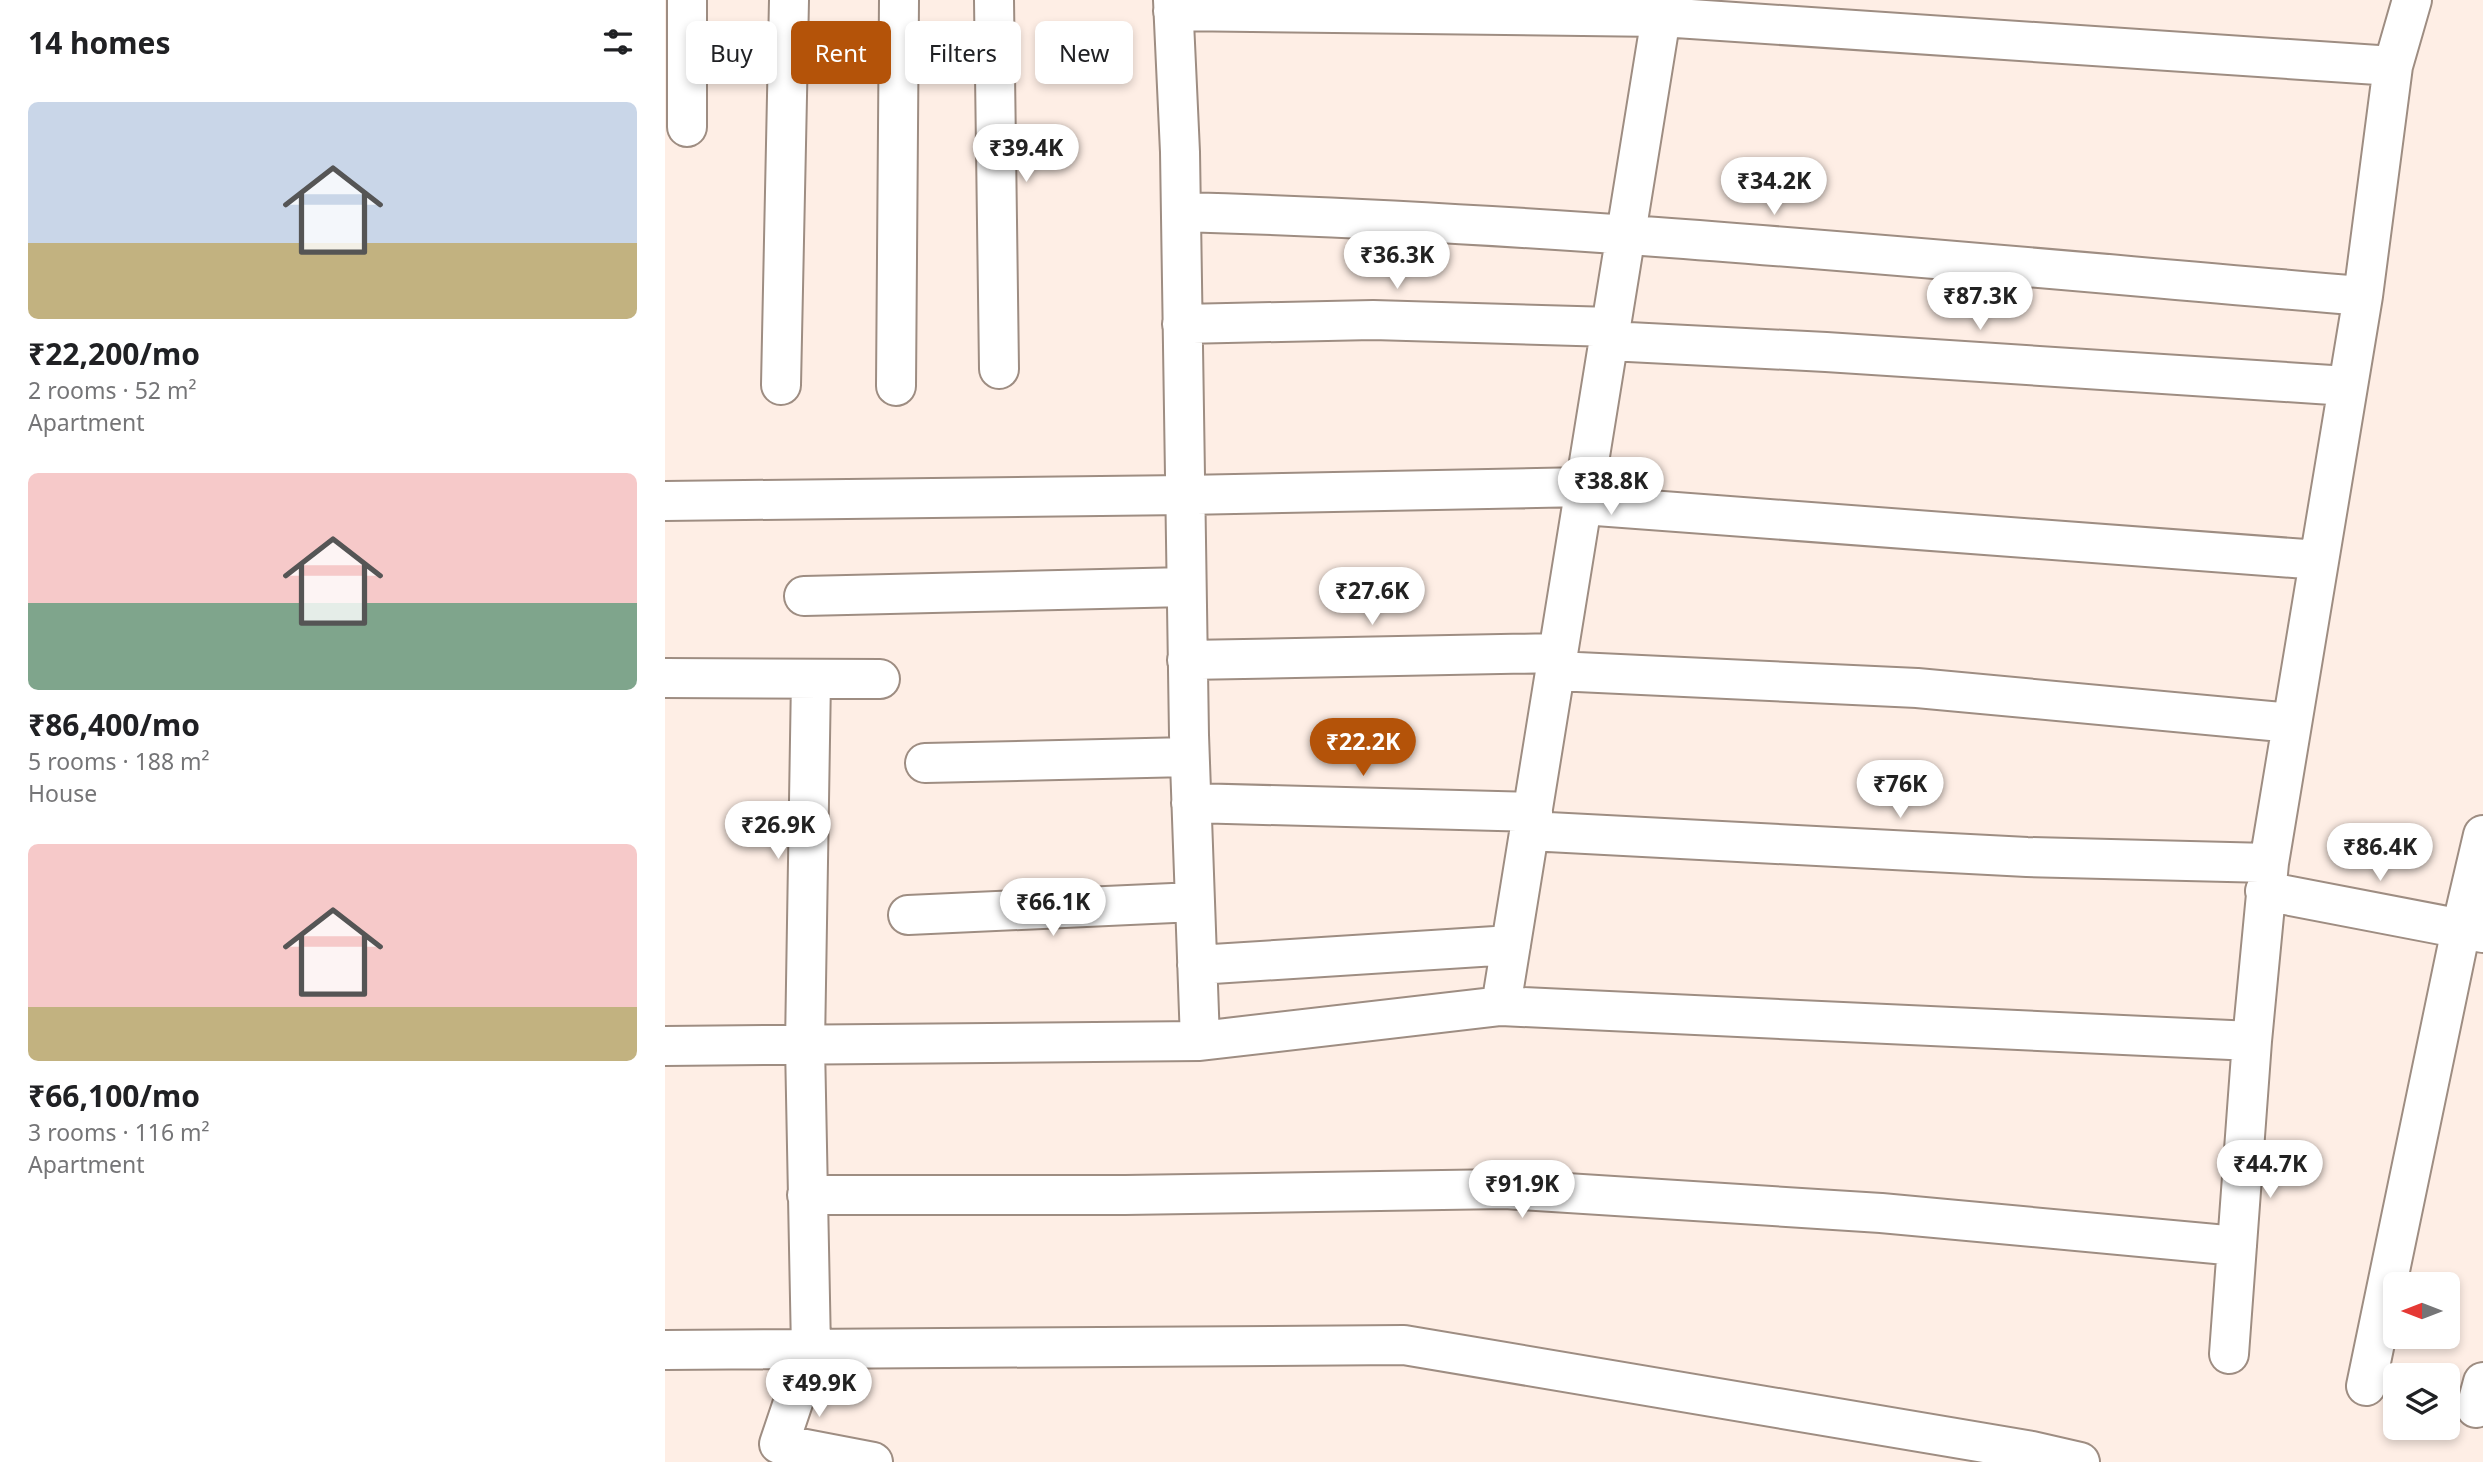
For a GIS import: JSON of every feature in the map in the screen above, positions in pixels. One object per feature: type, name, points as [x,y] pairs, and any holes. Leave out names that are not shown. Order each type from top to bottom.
[{"type":"street","points":[[687,0],[687,127]]},
{"type":"street","points":[[781,385],[789,0]]},
{"type":"street","points":[[896,386],[899,0]]},
{"type":"street","points":[[994,0],[999,369]]},
{"type":"street","points":[[2229,1354],[2267,877],[2363,296],[2393,66],[2412,0]]},
{"type":"street","points":[[1200,1041],[1189,757],[1181,212],[1173,5],[1662,9],[2393,66]]},
{"type":"street","points":[[1501,1006],[1662,9]]},
{"type":"street","points":[[1181,212],[1334,217],[1626,234],[2363,296]]},
{"type":"street","points":[[1182,324],[1373,320],[2347,386]]},
{"type":"street","points":[[665,501],[1185,495],[1584,496],[2319,560]]},
{"type":"street","points":[[804,596],[1186,587]]},
{"type":"street","points":[[1187,660],[1557,662],[1917,688],[2292,723]]},
{"type":"street","points":[[665,678],[880,679]]},
{"type":"street","points":[[811,679],[804,1045],[811,1349],[778,1453],[873,1462]]},
{"type":"street","points":[[925,763],[1189,757]]},
{"type":"street","points":[[1191,803],[1531,822],[2267,877],[2472,931]]},
{"type":"street","points":[[2366,1386],[2472,931],[2483,835]]},
{"type":"street","points":[[908,915],[1195,902]]},
{"type":"street","points":[[1197,965],[1511,945]]},
{"type":"street","points":[[665,1046],[1200,1041],[1501,1006],[2252,1041]]},
{"type":"street","points":[[807,1195],[1125,1195],[1505,1189],[1881,1213],[2237,1246]]},
{"type":"street","points":[[665,1350],[1404,1345],[2018,1449],[2080,1462]]}]
